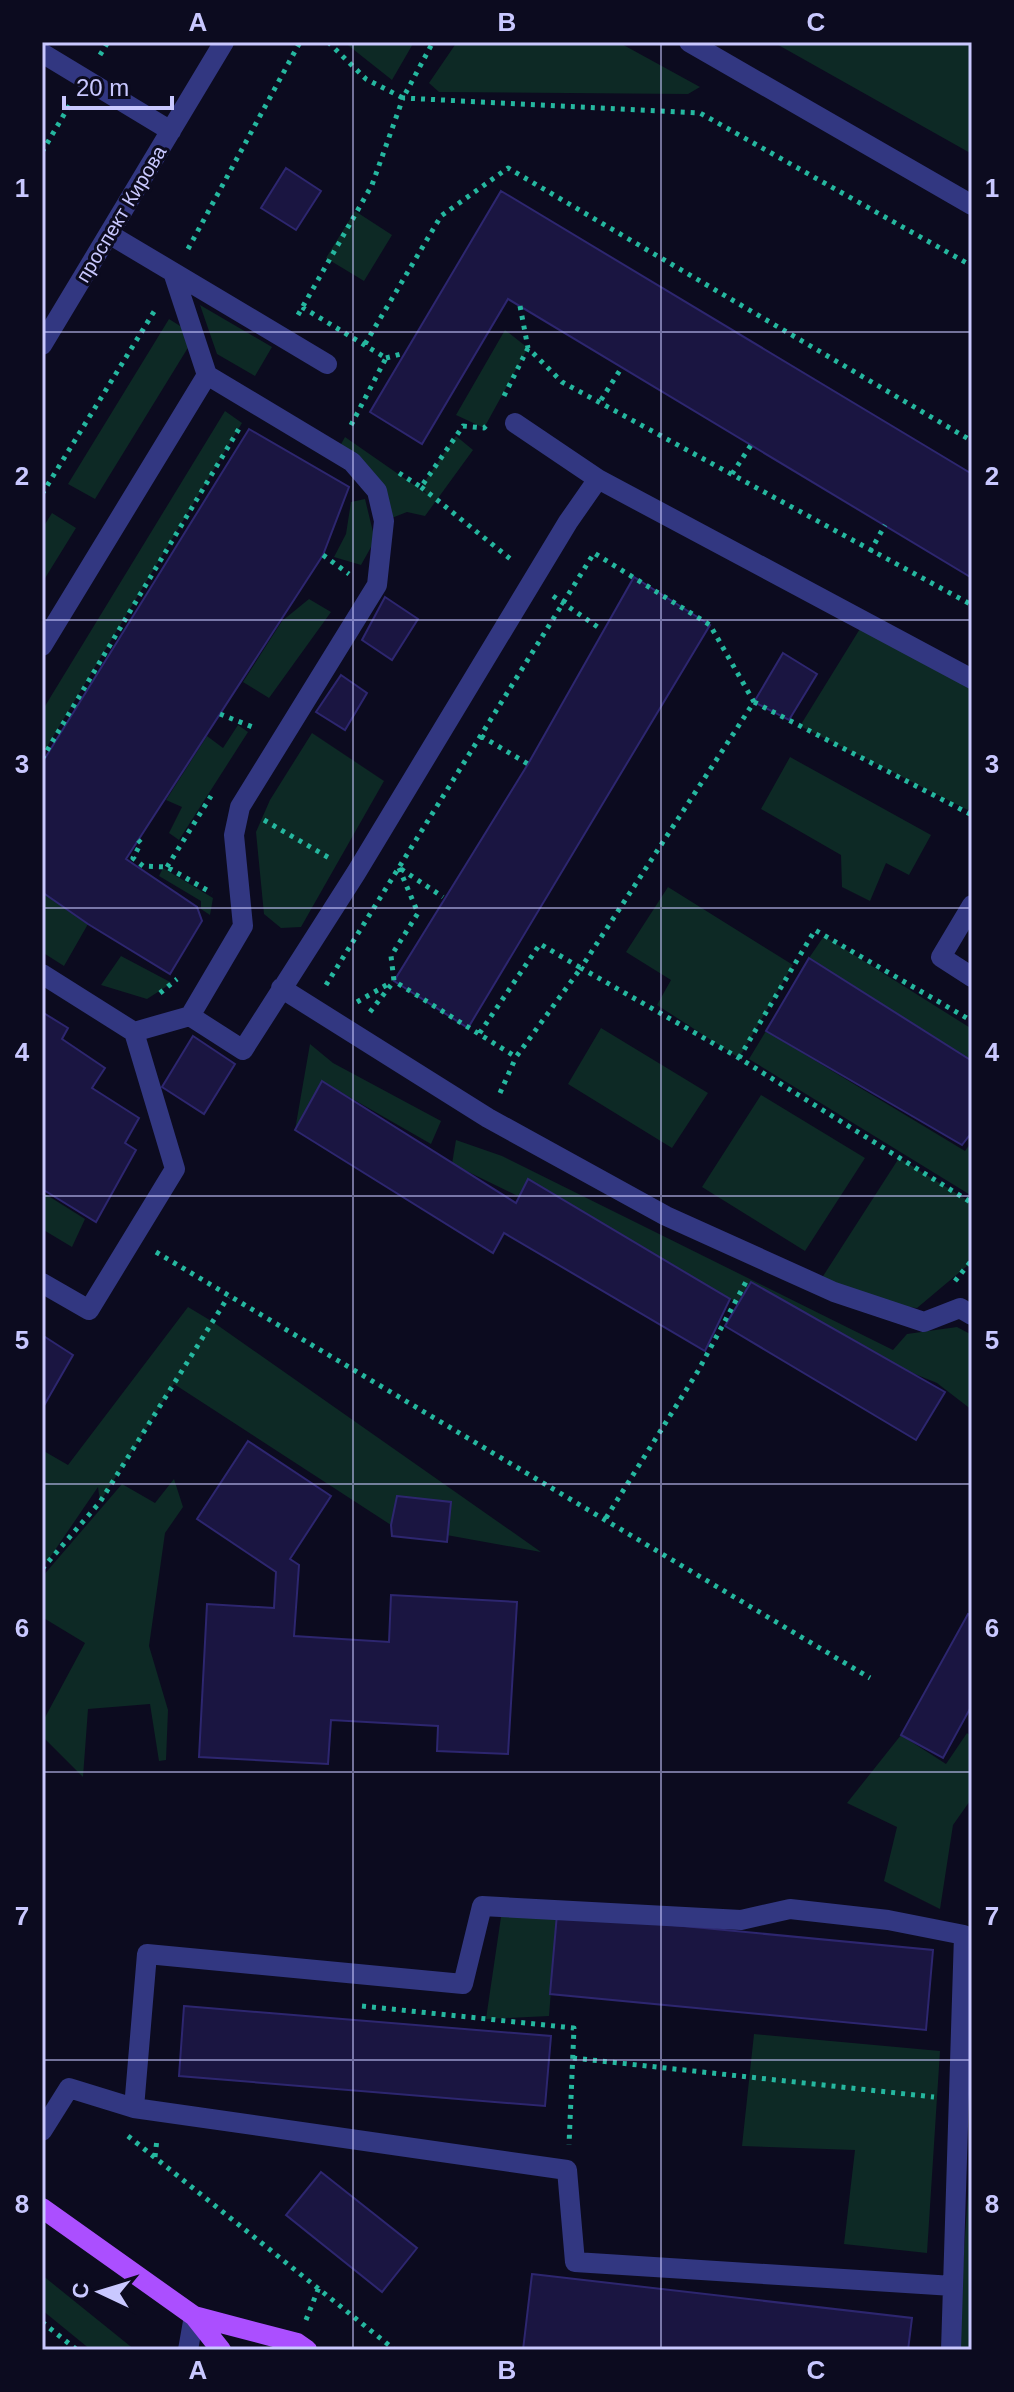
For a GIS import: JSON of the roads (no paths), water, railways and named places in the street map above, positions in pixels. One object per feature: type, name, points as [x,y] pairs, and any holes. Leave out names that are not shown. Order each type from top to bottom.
[{"type":"main road","points":[[42,2208],[194,2316],[221,2350]]},
{"type":"main road","points":[[194,2316],[297,2343],[307,2350]]},
{"type":"street","name":"проспект Кирова","points":[[42,345],[224,42]]},
{"type":"street","points":[[689,42],[972,205]]},
{"type":"street","points":[[42,53],[171,131]]},
{"type":"street","points":[[109,234],[327,364]]},
{"type":"street","points":[[134,1032],[190,1016],[243,926],[234,835],[240,807],[377,585],[384,521],[377,491],[352,462],[207,375],[174,275]]},
{"type":"street","points":[[42,646],[207,375]]},
{"type":"street","points":[[515,423],[598,479],[972,679]]},
{"type":"street","points":[[190,1016],[243,1050],[356,873],[598,479]]},
{"type":"street","points":[[972,905],[941,957],[972,977]]},
{"type":"street","points":[[42,974],[134,1032],[175,1169],[136,1238],[89,1310],[42,1283]]},
{"type":"street","points":[[281,988],[488,1118],[666,1216],[834,1292],[924,1322],[960,1308],[972,1315]]},
{"type":"street","points":[[134,2108],[147,1954],[463,1984],[482,1906],[741,1920],[790,1909],[888,1920],[968,1934],[958,2099],[951,2350]]},
{"type":"street","points":[[42,2131],[69,2088],[134,2108],[567,2170],[575,2262],[953,2286]]},
{"type":"street","points":[[188,2350],[194,2316]]}]
